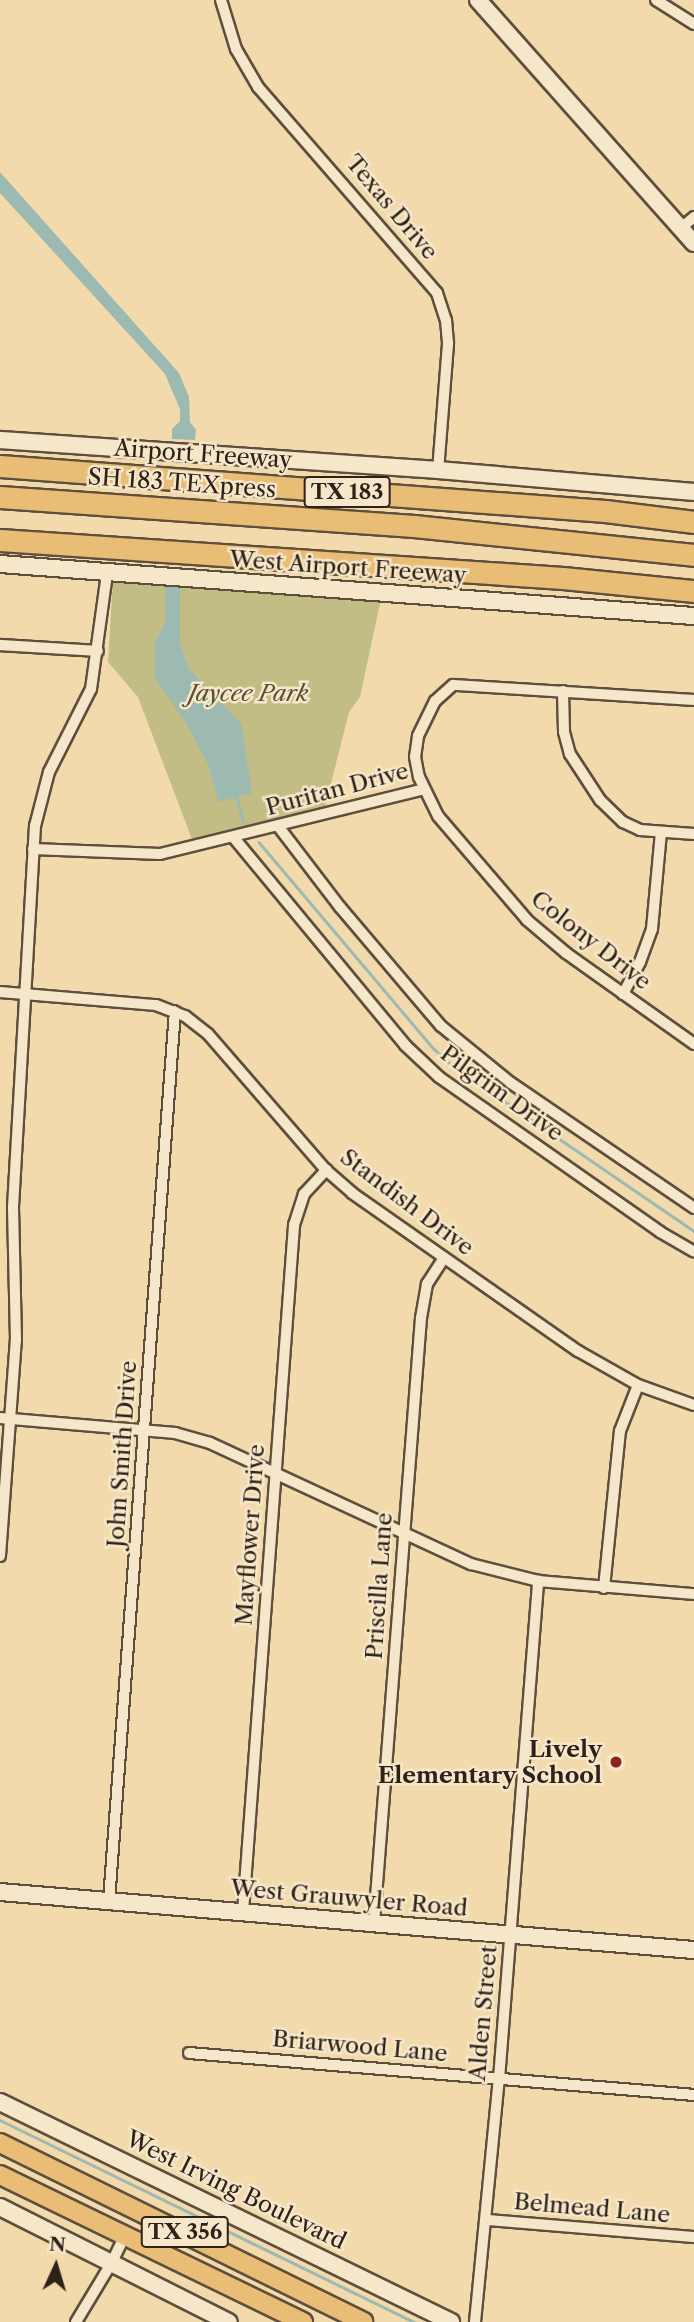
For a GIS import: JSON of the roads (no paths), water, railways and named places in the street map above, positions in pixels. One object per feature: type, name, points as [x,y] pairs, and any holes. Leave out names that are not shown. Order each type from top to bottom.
[{"type":"highway","name":"Airport Freeway","points":[[0,466],[605,511],[694,523]]},
{"type":"highway","name":"SH 183 TEXpress","points":[[0,497],[414,526],[694,555]]},
{"type":"highway","name":"SH 183 TEXpress","points":[[0,509],[417,537],[694,564]]},
{"type":"highway","points":[[0,540],[564,578],[694,591]]},
{"type":"main road","points":[[478,0],[694,243]]},
{"type":"main road","points":[[0,440],[438,470],[694,492]]},
{"type":"main road","name":"West Airport Freeway","points":[[0,564],[107,574],[503,599],[694,616]]},
{"type":"main road","name":"West Grauwyler Road","points":[[0,1892],[694,1950]]},
{"type":"main road","name":"West Irving Boulevard","points":[[0,2102],[451,2322]]},
{"type":"main road","name":"TX 356","points":[[0,2143],[363,2322]]},
{"type":"main road","name":"TX 356","points":[[0,2175],[303,2322]]},
{"type":"main road","points":[[0,2207],[229,2322]]},
{"type":"street","name":"Texas Drive","points":[[221,0],[236,49],[258,87],[437,293],[446,320],[448,344],[438,470]]},
{"type":"street","points":[[656,0],[694,24]]},
{"type":"street","points":[[681,228],[694,216]]},
{"type":"street","points":[[0,1556],[5,1419],[18,1300],[13,1207],[33,849],[43,789],[61,745],[90,689],[98,652],[107,574]]},
{"type":"street","points":[[0,645],[98,652]]},
{"type":"street","name":"Puritan Drive","points":[[33,849],[149,855],[234,838],[424,789],[415,757],[418,736],[435,701],[453,685],[694,700]]},
{"type":"street","points":[[563,691],[566,743],[586,783],[623,822],[640,830],[694,834]]},
{"type":"street","name":"Colony Drive","points":[[424,789],[438,816],[506,899],[566,953],[694,1044]]},
{"type":"street","name":"Pilgrim Drive","points":[[278,826],[440,1026],[511,1083],[694,1208]]},
{"type":"street","points":[[623,994],[640,962],[652,929],[661,832]]},
{"type":"street","name":"Pilgrim Drive","points":[[234,838],[405,1045],[439,1077],[660,1232],[694,1252]]},
{"type":"street","name":"Standish Drive","points":[[0,992],[156,1005],[175,1011],[208,1034],[326,1170],[444,1258],[578,1351],[638,1385],[694,1405]]},
{"type":"street","name":"John Smith Drive","points":[[109,1901],[175,1011]]},
{"type":"street","name":"Mayflower Drive","points":[[243,1912],[294,1225],[304,1194],[326,1170]]},
{"type":"street","name":"Priscilla Lane","points":[[374,1923],[424,1295],[433,1273],[444,1258]]},
{"type":"street","points":[[604,1588],[620,1431],[638,1385]]},
{"type":"street","points":[[5,1419],[145,1429],[198,1439],[471,1564],[538,1581],[694,1594]]},
{"type":"street","name":"Alden Street","points":[[475,2322],[499,2079],[538,1581]]},
{"type":"street","name":"Briarwood Lane","points":[[189,2053],[694,2095]]},
{"type":"street","name":"Belmead Lane","points":[[487,2220],[694,2237]]},
{"type":"street","points":[[76,2322],[113,2262],[125,2235]]},
{"type":"water","points":[[0,172],[179,373],[189,397],[190,422],[196,430],[195,440],[172,439],[172,429],[180,421],[180,409],[165,374],[0,193]]},
{"type":"water","points":[[165,584],[180,585],[180,644],[189,669],[241,724],[252,793],[218,802],[209,766],[185,721],[155,679],[155,643],[166,620]]},
{"type":"waterway","points":[[236,794],[243,821]]},
{"type":"waterway","points":[[259,842],[433,1048],[453,1066],[694,1231]]},
{"type":"waterway","points":[[0,2120],[415,2322]]},
{"type":"place","name":"Lively Elementary School","points":[[616,1762]]},
{"type":"park label","name":"Jaycee Park","points":[[248,693]]}]
